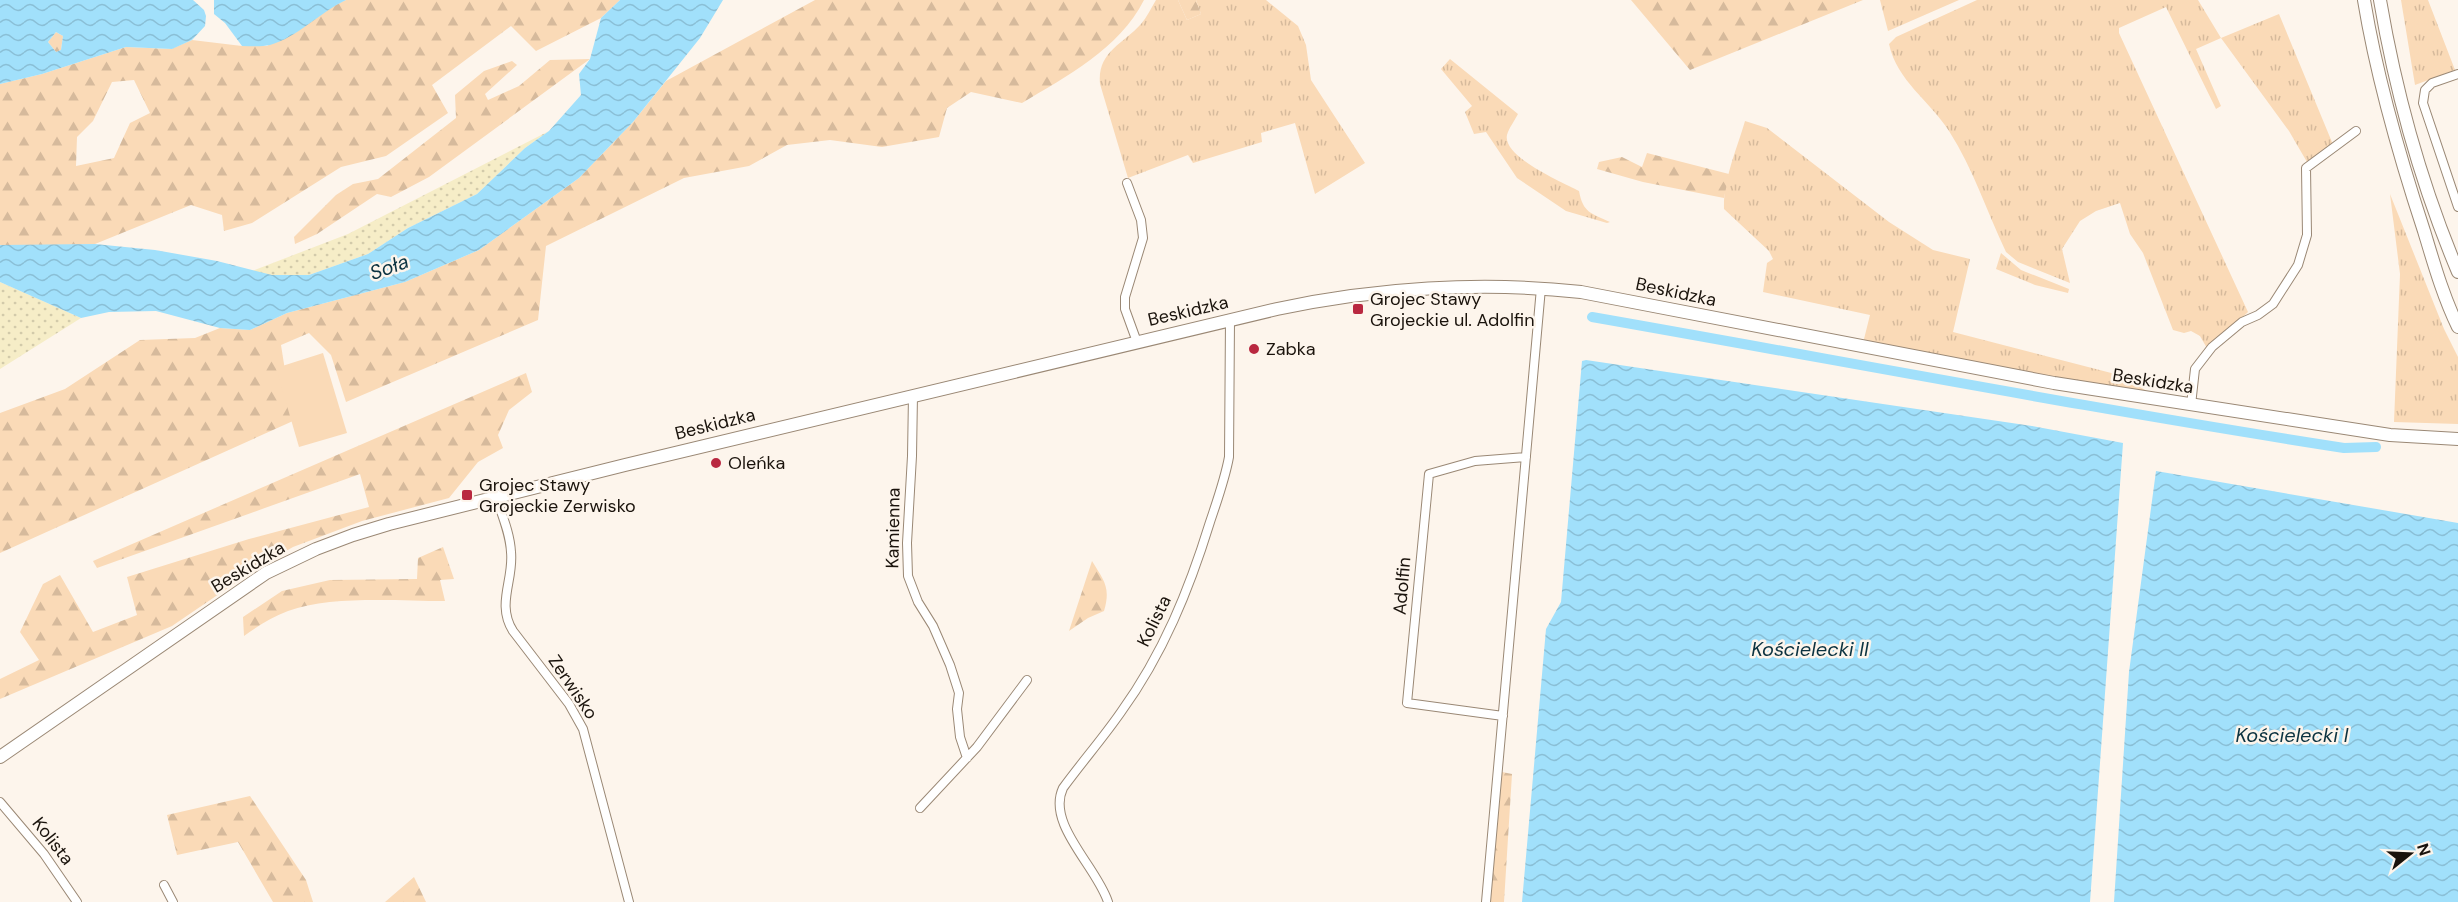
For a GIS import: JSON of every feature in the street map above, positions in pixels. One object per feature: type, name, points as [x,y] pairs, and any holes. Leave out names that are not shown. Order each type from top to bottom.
[{"type":"main road","points":[[2364,0],[2384,100],[2402,166],[2440,283],[2458,327]]},
{"type":"main road","points":[[2380,0],[2398,90],[2415,155],[2438,223],[2458,272]]},
{"type":"main road","name":"Beskidzka","points":[[0,757],[266,573],[352,535],[496,497],[913,395],[1292,306],[1354,296],[1454,288],[1541,288],[1599,295],[1966,368],[2390,435],[2458,439]]},
{"type":"street","points":[[2458,74],[2432,83],[2425,90],[2423,103],[2458,207]]},
{"type":"street","points":[[2191,405],[2195,369],[2212,347],[2242,322],[2258,315],[2273,304],[2298,265],[2307,235],[2306,168],[2356,131]]},
{"type":"street","points":[[1127,183],[1141,220],[1143,238],[1125,297],[1125,309],[1137,342]]},
{"type":"street","points":[[1486,902],[1541,288]]},
{"type":"street","name":"Kolista","points":[[1108,902],[1065,826],[1058,800],[1063,788],[1122,710],[1160,649],[1189,586],[1225,476],[1229,457],[1230,320]]},
{"type":"street","name":"Kamienna","points":[[913,395],[907,543],[908,576],[918,602],[933,626],[950,665],[958,693],[960,737],[967,758]]},
{"type":"street","name":"Adolfin","points":[[1503,716],[1407,704],[1429,474],[1475,461],[1526,457]]},
{"type":"street","name":"Zerwisko","points":[[496,497],[511,552],[511,572],[504,600],[506,616],[511,628],[569,704],[583,729],[629,902]]},
{"type":"street","points":[[920,808],[967,758],[1027,680]]},
{"type":"street","name":"Kolista","points":[[0,802],[44,854],[77,902]]},
{"type":"street","points":[[164,885],[173,902]]},
{"type":"green space","points":[[346,0],[620,0],[601,18],[536,51],[511,26],[432,85],[448,113],[386,156],[341,167],[252,223],[224,231],[222,215],[191,205],[95,244],[6,247],[0,245],[0,84],[42,74],[126,47],[171,49],[192,40],[242,46],[267,46]],"holes":[[[134,80],[150,113],[130,123],[114,158],[76,166],[77,137],[93,121],[112,82]]]},
{"type":"green space","points":[[815,0],[1144,0],[1121,33],[1106,47],[1074,71],[1022,103],[971,92],[947,108],[939,137],[882,147],[830,140],[787,145],[749,166],[684,178],[546,246],[538,320],[346,402],[331,355],[309,333],[281,345],[293,421],[0,553],[0,413],[65,389],[140,340],[195,338],[220,328],[250,330],[287,313],[405,282],[479,250],[579,178],[633,122],[666,81]]},
{"type":"green space","points":[[1156,0],[1178,0],[1187,20],[1201,14],[1196,0],[1266,0],[1298,26],[1306,45],[1311,80],[1365,163],[1315,194],[1295,123],[1261,133],[1262,142],[1193,163],[1188,155],[1128,178],[1100,84],[1100,73],[1107,56],[1141,24]]},
{"type":"green space","points":[[1178,0],[1196,0],[1201,14],[1187,20]]},
{"type":"green space","points":[[1631,0],[1863,0],[1690,70]]},
{"type":"green space","points":[[1880,0],[1959,0],[1888,31]]},
{"type":"green space","points":[[1977,0],[2198,0],[2221,38],[2196,49],[2221,106],[2216,109],[2166,7],[2119,28],[2119,33],[2248,312],[2208,350],[2200,336],[2191,331],[2184,333],[2173,330],[2143,253],[2130,234],[2120,203],[2096,211],[2080,221],[2062,249],[2070,283],[2018,262],[2006,252],[1958,145],[1941,120],[1906,80],[1893,57],[1889,44],[1896,37]]},
{"type":"green space","points":[[2401,0],[2428,0],[2455,70],[2415,85]]},
{"type":"green space","points":[[2279,14],[2334,147],[2307,162],[2289,131],[2221,38]]},
{"type":"green space","points":[[56,32],[63,36],[61,50],[56,52],[48,42]]},
{"type":"green space","points":[[590,59],[429,177],[391,197],[377,194],[317,234],[295,244],[294,237],[336,195],[353,184],[378,179],[456,118],[455,95],[484,71],[512,61],[517,65],[485,94],[488,100],[519,86],[550,60]]},
{"type":"green space","points":[[1450,59],[1518,114],[1507,135],[1508,143],[1514,152],[1548,176],[1579,191],[1583,204],[1589,211],[1610,222],[1566,211],[1517,178],[1486,132],[1474,134],[1465,112],[1472,106],[1441,69]]},
{"type":"green space","points":[[1745,121],[1767,128],[1889,222],[1933,250],[1970,259],[1953,332],[2119,375],[2159,398],[1863,343],[1870,315],[1763,292],[1767,263],[1773,259],[1769,251],[1724,209],[1728,176]]},
{"type":"green space","points":[[1647,153],[1729,174],[1724,198],[1643,182],[1597,169],[1599,162],[1622,157],[1642,167]]},
{"type":"green space","points":[[2390,194],[2444,329],[2458,357],[2458,424],[2394,422],[2400,274]]},
{"type":"green space","points":[[2001,253],[2021,270],[2069,289],[2068,293],[2035,285],[1996,269]]},
{"type":"green space","points":[[323,353],[347,433],[299,447],[276,368]]},
{"type":"green space","points":[[526,373],[532,392],[509,410],[498,435],[503,448],[478,462],[449,498],[362,521],[293,547],[257,568],[172,626],[0,699],[0,679],[39,660],[20,632],[43,584],[60,575],[93,632],[137,615],[127,577],[249,539],[369,507],[360,474],[97,568],[93,561]]},
{"type":"green space","points":[[443,547],[454,579],[440,580],[445,601],[365,600],[305,606],[276,616],[244,636],[243,617],[282,591],[330,580],[417,579],[418,558]]},
{"type":"green space","points":[[1092,561],[1105,584],[1107,596],[1104,611],[1088,618],[1069,631]]},
{"type":"green space","points":[[1502,772],[1512,774],[1504,902],[1490,902]]},
{"type":"green space","points":[[250,796],[306,880],[313,902],[273,902],[238,842],[177,855],[167,815]]},
{"type":"green space","points":[[414,877],[426,902],[385,902]]},
{"type":"sand","points":[[549,131],[525,148],[477,194],[408,228],[368,254],[309,275],[272,275],[252,271],[348,234]]},
{"type":"sand","points":[[0,282],[81,318],[0,369]]},
{"type":"water","points":[[0,0],[193,0],[204,10],[205,26],[192,40],[172,49],[126,47],[42,74],[0,84]],"holes":[[[56,32],[63,36],[61,50],[56,52],[48,42]]]},
{"type":"water","points":[[214,0],[346,0],[280,41],[270,45],[242,46],[225,23],[214,14]]},
{"type":"water","name":"Soła","points":[[620,0],[723,0],[700,38],[633,122],[579,178],[479,250],[405,282],[287,313],[250,330],[220,328],[156,311],[109,312],[81,318],[0,282],[0,245],[95,244],[155,250],[217,261],[272,275],[309,275],[368,254],[408,228],[477,194],[525,148],[549,131],[581,95],[579,74],[590,59],[601,18]]},
{"type":"water","name":"Kościelecki II","points":[[1582,361],[2032,426],[2123,443],[2090,902],[1522,902],[1546,629],[1561,602]]},
{"type":"water","name":"Kościelecki I","points":[[2156,471],[2458,523],[2458,902],[2114,902],[2129,672]]},
{"type":"waterway","points":[[1592,317],[2250,433],[2344,448],[2376,447]]},
{"type":"place","name":"Grojec Stawy Grojeckie ul. Adolfin","points":[[1358,309]]},
{"type":"place","name":"Zabka","points":[[1254,349]]},
{"type":"place","name":"Oleńka","points":[[716,463]]},
{"type":"place","name":"Grojec Stawy Grojeckie Zerwisko","points":[[467,495]]}]
